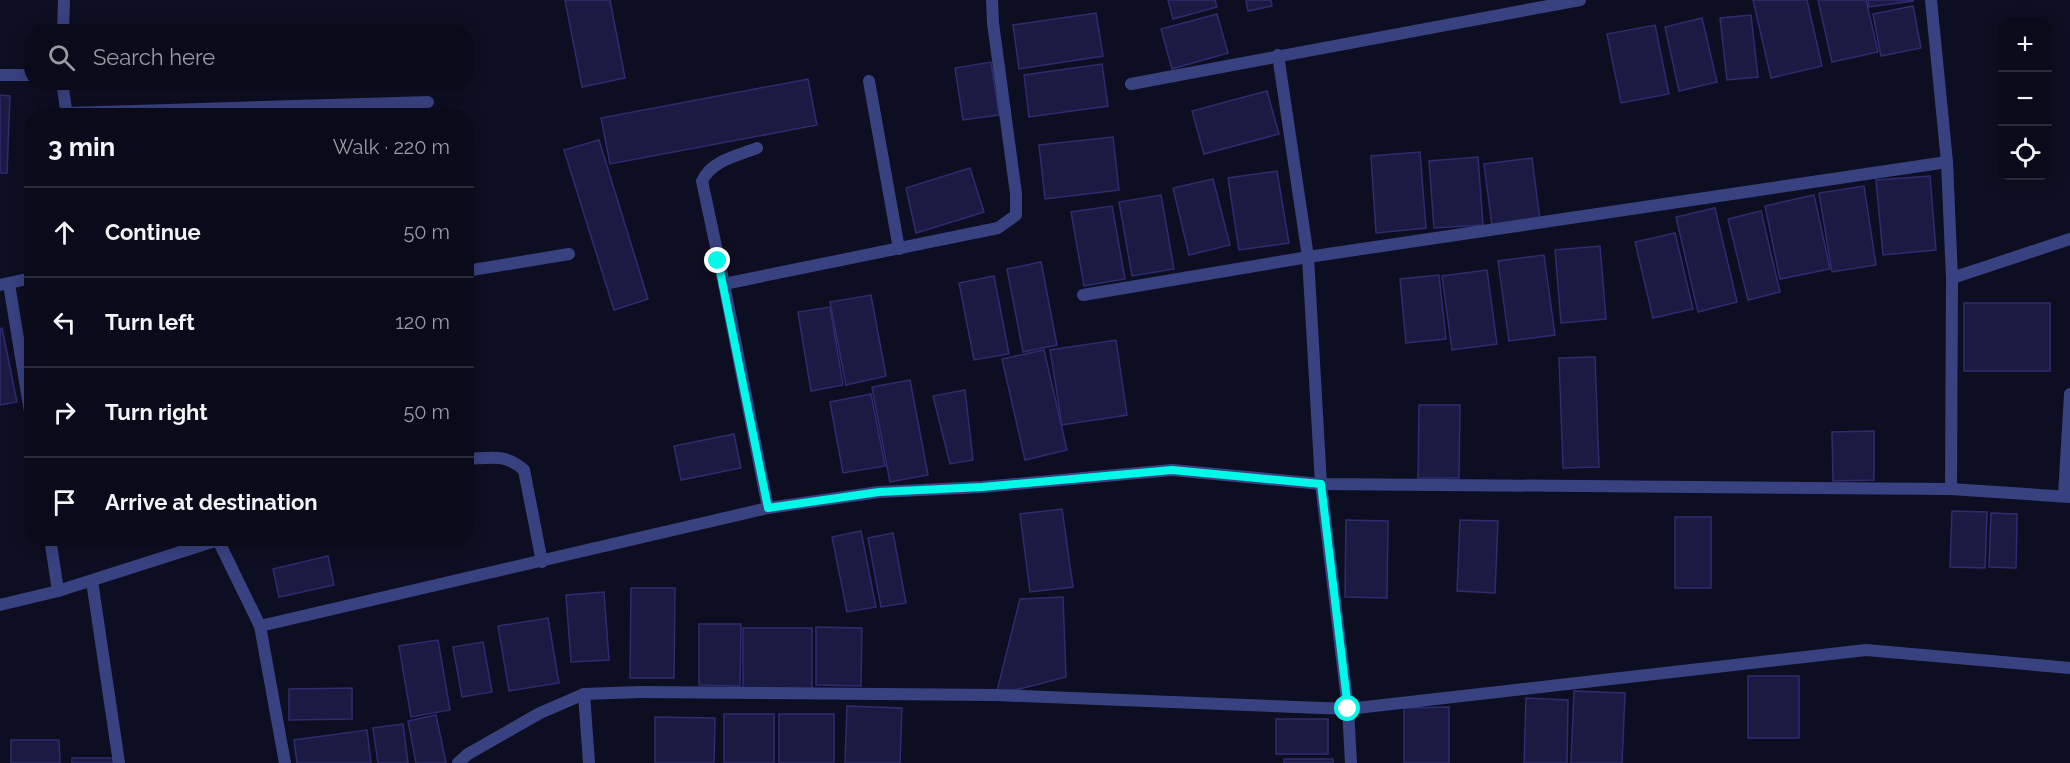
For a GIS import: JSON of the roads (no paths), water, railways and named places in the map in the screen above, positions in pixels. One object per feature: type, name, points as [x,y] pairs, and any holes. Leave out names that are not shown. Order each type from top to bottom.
[{"type":"street","points":[[63,24],[64,0]]},
{"type":"street","points":[[724,284],[998,228],[1016,215],[1016,194],[993,23],[992,0]]},
{"type":"street","points":[[1131,84],[1580,0]]},
{"type":"street","points":[[1931,0],[1947,162],[1953,278],[1950,489]]},
{"type":"street","points":[[1278,55],[1308,257],[1321,484],[1348,709],[1351,763]]},
{"type":"street","points":[[0,75],[24,75]]},
{"type":"street","points":[[868,81],[899,249]]},
{"type":"street","points":[[63,90],[65,108]]},
{"type":"street","points":[[287,108],[428,102]]},
{"type":"street","points":[[757,148],[717,163],[706,171],[702,181],[768,508]]},
{"type":"street","points":[[1083,295],[1308,257],[1947,162]]},
{"type":"street","points":[[1953,278],[2070,239]]},
{"type":"street","points":[[474,270],[569,254]]},
{"type":"street","points":[[24,280],[5,284],[24,383]]},
{"type":"street","points":[[260,626],[768,508],[879,492],[982,487],[1172,470],[1321,484],[1950,489],[2067,496],[2070,394]]},
{"type":"street","points":[[474,459],[500,457],[513,460],[524,470],[542,562]]},
{"type":"street","points":[[51,546],[58,591]]},
{"type":"street","points":[[0,605],[92,581],[200,546]]},
{"type":"street","points":[[221,546],[260,626],[285,763]]},
{"type":"street","points":[[92,581],[119,763]]},
{"type":"street","points":[[458,763],[468,754],[540,713],[584,694],[640,692],[996,695],[1348,709],[1866,650],[2070,668]]},
{"type":"street","points":[[584,694],[589,763]]}]
